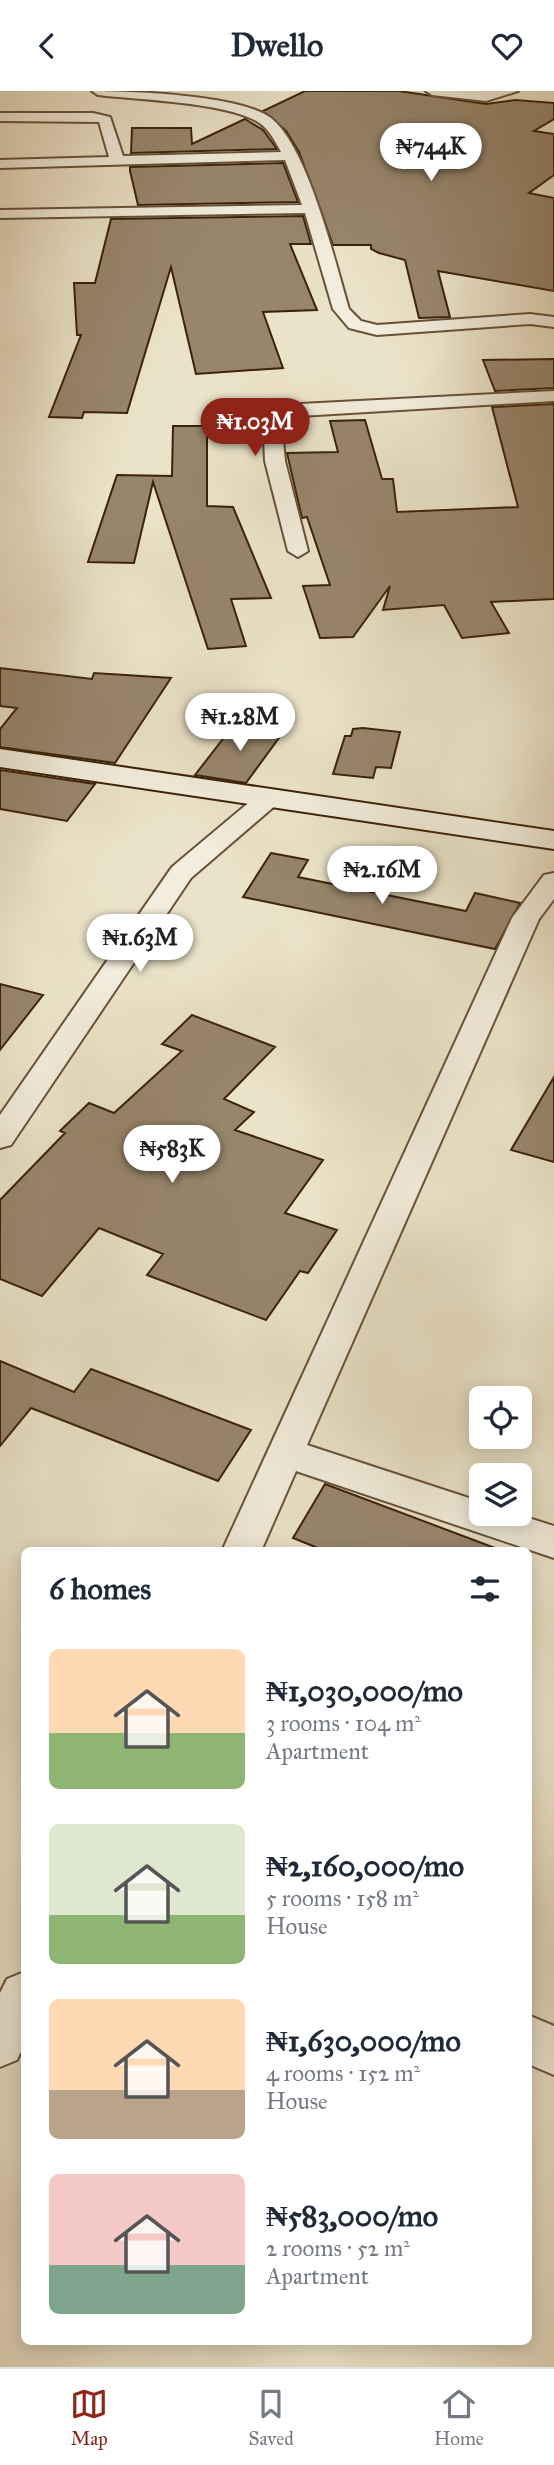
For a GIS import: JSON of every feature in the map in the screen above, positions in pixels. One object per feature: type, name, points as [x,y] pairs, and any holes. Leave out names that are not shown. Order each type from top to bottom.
[{"type":"street","points":[[98,91],[252,114],[266,120],[291,156],[341,309],[346,320],[359,327],[387,330],[530,319],[554,322]]},
{"type":"street","points":[[432,91],[486,97],[512,91]]},
{"type":"street","points":[[0,117],[93,117],[105,120],[117,161]]},
{"type":"street","points":[[0,164],[291,156]]},
{"type":"street","points":[[0,214],[309,209]]},
{"type":"street","points":[[530,319],[554,309]]},
{"type":"street","points":[[298,551],[275,461],[272,416],[300,411],[554,396]]},
{"type":"street","points":[[0,758],[554,840]]},
{"type":"street","points":[[0,1138],[181,873],[268,799]]},
{"type":"street","points":[[243,1547],[526,918],[554,881]]},
{"type":"street","points":[[287,1453],[554,1542]]},
{"type":"street","points":[[0,2043],[21,2001]]},
{"type":"street","points":[[532,2041],[554,2050]]},
{"type":"building","points":[[305,91],[399,91],[486,104],[515,100],[554,103],[554,119],[534,131],[554,134],[554,175],[529,193],[554,198],[554,291],[438,271],[450,317],[419,318],[405,260],[379,253],[371,249],[371,245],[333,245],[299,152],[286,131],[263,111]]},
{"type":"building","points":[[245,119],[263,130],[277,149],[131,153],[132,128],[191,128],[192,144]]},
{"type":"building","points":[[283,163],[298,202],[138,205],[130,171],[130,167]]},
{"type":"building","points":[[303,216],[311,244],[290,244],[317,310],[263,312],[283,368],[196,374],[171,267],[127,413],[84,412],[82,418],[49,417],[81,335],[77,335],[74,283],[95,283],[111,219]]},
{"type":"building","points":[[554,359],[554,388],[495,391],[483,360]]},
{"type":"building","points":[[554,404],[554,599],[491,602],[509,633],[462,638],[444,605],[383,610],[390,586],[353,637],[320,638],[303,586],[330,585],[307,517],[302,518],[287,453],[338,452],[330,421],[365,420],[382,479],[393,479],[397,512],[518,507],[492,407]]},
{"type":"building","points":[[173,426],[207,426],[207,506],[233,507],[271,598],[231,599],[246,646],[208,649],[153,482],[134,563],[88,562],[117,475],[172,476]]},
{"type":"building","points":[[0,668],[92,679],[94,673],[171,678],[115,763],[0,747],[0,729],[17,708],[0,706]]},
{"type":"building","points":[[236,722],[284,731],[246,783],[195,775]]},
{"type":"building","points":[[353,729],[400,732],[391,768],[376,767],[373,778],[333,774],[345,736],[351,736]]},
{"type":"building","points":[[0,770],[95,784],[67,821],[0,809]]},
{"type":"building","points":[[271,853],[308,860],[298,877],[466,911],[475,893],[520,903],[495,949],[243,897]]},
{"type":"building","points":[[0,984],[43,995],[0,1050]]},
{"type":"building","points":[[192,1015],[275,1047],[224,1099],[254,1112],[235,1130],[323,1160],[285,1213],[337,1230],[308,1273],[300,1271],[266,1320],[147,1275],[163,1254],[99,1228],[42,1296],[0,1279],[0,1200],[65,1133],[60,1131],[89,1103],[114,1113],[182,1051],[162,1044]]},
{"type":"building","points":[[554,1077],[554,1162],[511,1150]]},
{"type":"building","points":[[0,1361],[74,1392],[91,1369],[251,1430],[218,1481],[31,1408],[0,1446]]},
{"type":"building","points":[[325,1484],[492,1547],[315,1547],[293,1538]]}]
